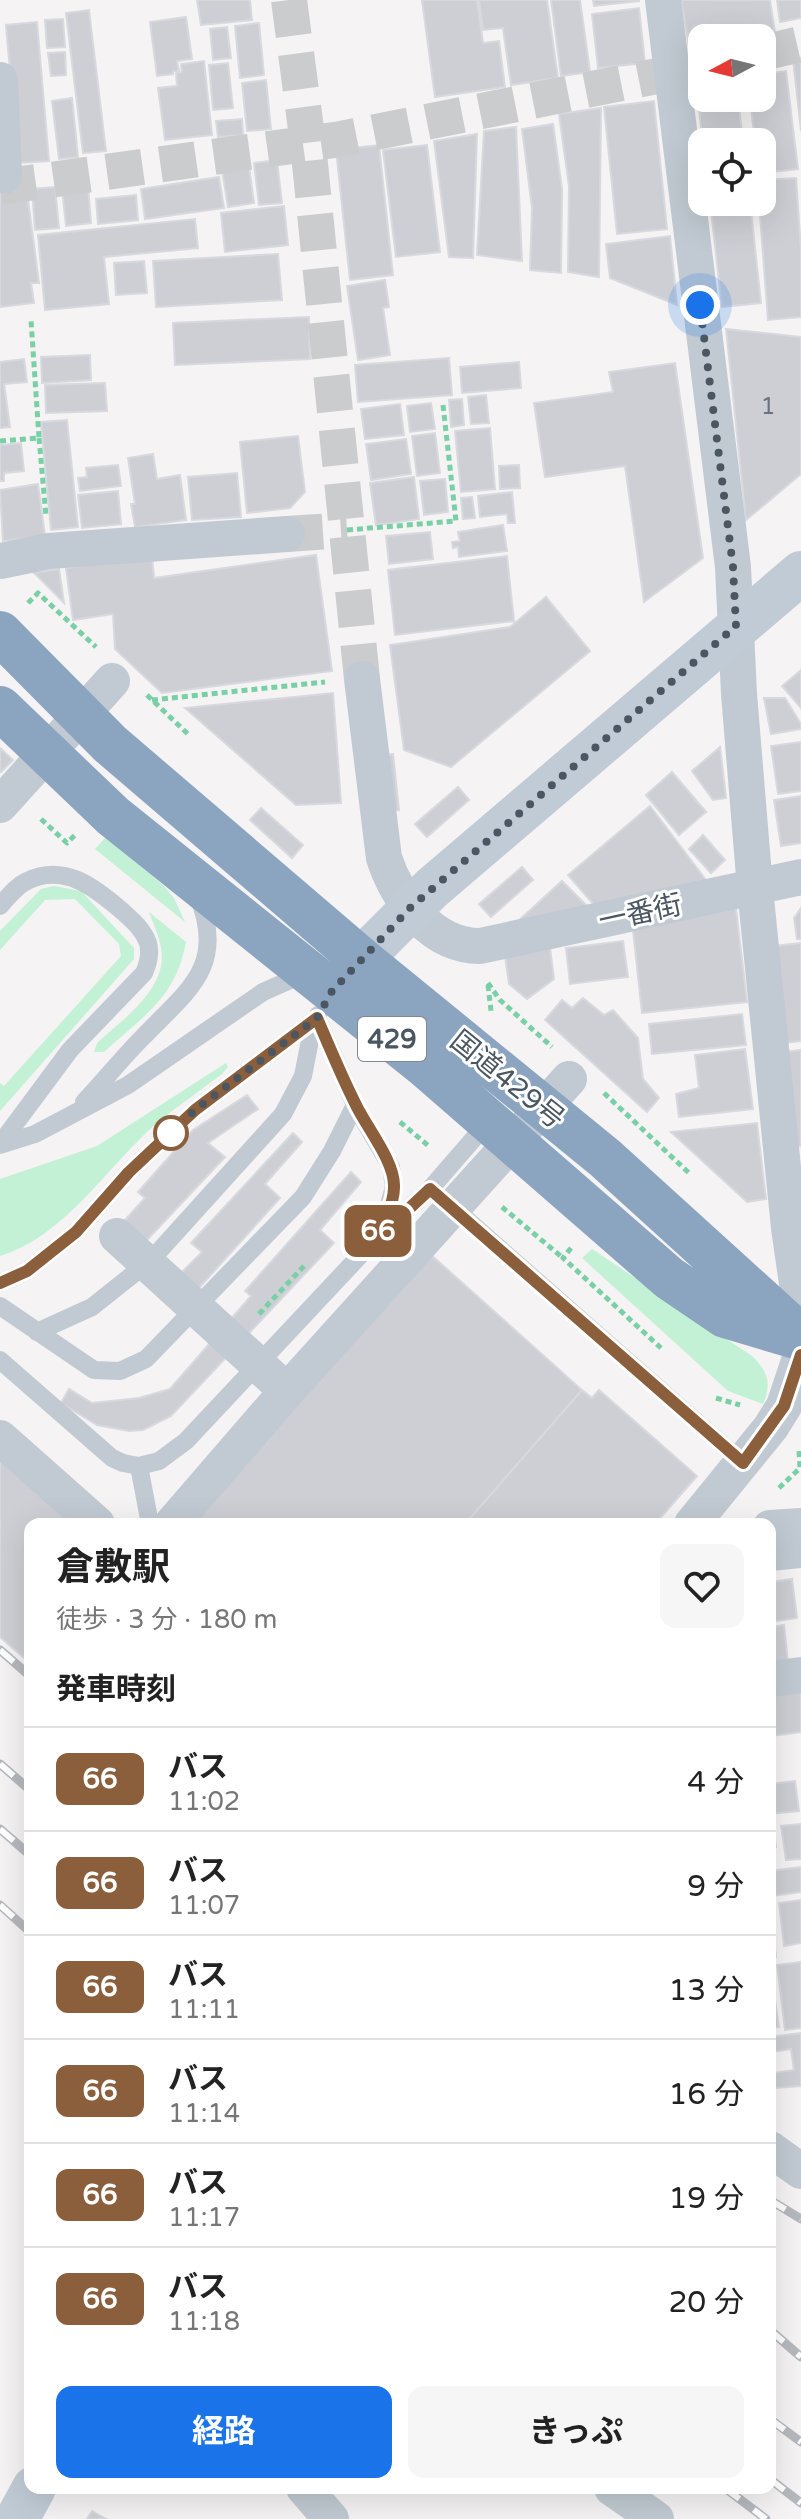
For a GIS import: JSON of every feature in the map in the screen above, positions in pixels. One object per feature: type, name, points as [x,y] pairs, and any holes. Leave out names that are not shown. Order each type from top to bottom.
[{"type":"highway","name":"国道429号","points":[[0,633],[110,744],[335,982],[489,1121],[669,1278],[725,1316],[801,1337]]},
{"type":"highway","name":"国道429号","points":[[0,708],[113,816],[191,878],[335,982],[605,1158],[801,1337]]},
{"type":"street","points":[[663,0],[733,567],[739,694],[755,888],[801,1311]]},
{"type":"street","points":[[0,80],[4,176]]},
{"type":"street","points":[[0,561],[49,551],[287,534]]},
{"type":"street","points":[[335,982],[410,908],[801,573]]},
{"type":"street","points":[[362,679],[380,845],[391,878],[410,908]]},
{"type":"street","points":[[0,805],[112,681]]},
{"type":"street","name":"一番街","points":[[410,908],[445,939],[466,946],[480,946],[801,877]]},
{"type":"street","points":[[175,1518],[575,1073]]},
{"type":"street","points":[[117,1236],[287,1391]]},
{"type":"street","points":[[700,1518],[784,1406],[801,1355]]},
{"type":"street","points":[[0,1438],[90,1518]]},
{"type":"street","points":[[776,1528],[801,1526]]},
{"type":"street","points":[[776,1552],[801,1550]]},
{"type":"street","points":[[776,1678],[801,1675]]},
{"type":"street","points":[[776,2153],[801,2171]]},
{"type":"street","points":[[17,2519],[31,2494]]},
{"type":"street","points":[[309,2494],[331,2519]]},
{"type":"street","points":[[621,2494],[656,2519]]},
{"type":"lane","points":[[0,906],[18,886],[29,880],[45,876],[81,880],[93,886],[142,930],[149,946],[149,961],[144,973],[70,1050],[0,1144]]},
{"type":"lane","points":[[77,1110],[196,983],[209,937],[206,915],[191,878]]},
{"type":"lane","points":[[335,982],[355,1105],[391,1167],[394,1187],[384,1222],[367,1248]]},
{"type":"lane","points":[[0,1144],[35,1134],[128,1085],[263,992],[335,982]]},
{"type":"lane","points":[[0,1283],[27,1271],[76,1232],[129,1172],[335,982]]},
{"type":"lane","points":[[37,1332],[92,1307],[151,1260],[283,1114],[303,1076],[335,982]]},
{"type":"lane","points":[[0,1306],[94,1370],[120,1371],[146,1359],[303,1197],[332,1151],[355,1105]]},
{"type":"lane","points":[[0,1360],[112,1458],[139,1466],[159,1461],[186,1441],[367,1248],[430,1189],[489,1121]]},
{"type":"lane","points":[[430,1189],[743,1463]]},
{"type":"lane","points":[[139,1466],[168,1518]]},
{"type":"path","points":[[31,320],[49,551]]},
{"type":"path","points":[[347,530],[456,521],[443,405]]},
{"type":"path","points":[[0,441],[39,438]]},
{"type":"path","points":[[152,700],[362,679]]},
{"type":"path","points":[[41,819],[62,839]]},
{"type":"path","points":[[487,982],[500,1000],[575,1073],[697,1181]]},
{"type":"path","points":[[397,1120],[440,1155]]},
{"type":"path","points":[[491,1198],[563,1258],[672,1358]]},
{"type":"path","points":[[560,1237],[571,1247],[563,1258]]},
{"type":"path","points":[[259,1314],[304,1266]]},
{"type":"path","points":[[705,1388],[716,1398],[746,1407]]},
{"type":"green space","points":[[106,837],[164,886],[174,898],[185,922],[95,849]]},
{"type":"green space","points":[[54,886],[81,891],[134,948],[134,959],[0,1111],[0,1083],[4,1086],[121,956],[119,944],[75,899],[45,900],[0,950],[0,931],[41,889]]},
{"type":"green space","points":[[149,912],[186,942],[181,961],[166,992],[156,1004],[104,1052],[94,1052],[97,1043],[141,1002],[158,976],[162,963],[161,948]]},
{"type":"green space","points":[[226,1063],[228,1067],[222,1074],[158,1122],[66,1216],[46,1233],[0,1256],[0,1179],[97,1146]]},
{"type":"green space","points":[[592,1249],[752,1356],[767,1378],[763,1404],[728,1391],[582,1258]]},
{"type":"building","points":[[197,0],[250,0],[252,20],[201,25]]},
{"type":"building","points":[[422,0],[477,0],[483,43],[499,41],[505,87],[435,97]]},
{"type":"building","points":[[479,0],[547,0],[558,78],[511,85],[503,28],[483,30]]},
{"type":"building","points":[[551,0],[580,0],[590,72],[561,76]]},
{"type":"building","points":[[593,0],[639,0],[639,1],[594,6]]},
{"type":"building","points":[[681,0],[770,0],[774,24],[688,24],[688,40]]},
{"type":"building","points":[[777,0],[801,0],[801,18],[780,22]]},
{"type":"building","points":[[639,8],[645,63],[598,68],[592,14]]},
{"type":"building","points":[[89,10],[106,151],[83,153],[66,13]]},
{"type":"building","points":[[186,17],[192,59],[177,61],[179,71],[173,71],[173,74],[157,76],[150,22]]},
{"type":"building","points":[[63,19],[65,47],[47,48],[45,20]]},
{"type":"building","points":[[37,22],[49,161],[18,163],[6,25]]},
{"type":"building","points":[[259,23],[264,75],[240,78],[235,26]]},
{"type":"building","points":[[227,27],[231,58],[213,60],[210,29]]},
{"type":"building","points":[[65,52],[66,75],[51,76],[48,53]]},
{"type":"building","points":[[801,58],[801,131],[793,59]]},
{"type":"building","points":[[204,61],[212,135],[165,140],[158,88],[177,86],[176,73],[182,72],[181,64]]},
{"type":"building","points":[[228,63],[233,108],[213,110],[209,65]]},
{"type":"building","points":[[786,71],[798,169],[776,171],[776,128],[753,128],[752,112],[776,112],[776,72]]},
{"type":"building","points":[[266,80],[271,129],[247,131],[242,83]]},
{"type":"building","points":[[72,98],[78,157],[59,159],[52,101]]},
{"type":"building","points":[[654,101],[667,229],[617,234],[604,107]]},
{"type":"building","points":[[601,108],[599,277],[568,272],[569,186],[559,114]]},
{"type":"building","points":[[699,112],[740,112],[741,128],[701,128]]},
{"type":"building","points":[[242,119],[243,135],[218,137],[216,121]]},
{"type":"building","points":[[553,124],[562,189],[561,273],[530,270],[532,208],[522,129]]},
{"type":"building","points":[[516,127],[522,261],[477,255],[484,131]]},
{"type":"building","points":[[477,134],[473,258],[449,257],[434,141]]},
{"type":"building","points":[[379,145],[393,275],[350,280],[336,150]]},
{"type":"building","points":[[427,145],[440,252],[396,257],[383,150]]},
{"type":"building","points":[[277,160],[282,203],[259,205],[254,163]]},
{"type":"building","points":[[249,167],[254,203],[228,207],[222,170]]},
{"type":"building","points":[[219,177],[224,208],[145,219],[141,189]]},
{"type":"building","points":[[796,178],[801,250],[801,317],[768,320],[760,216],[776,216],[776,179]]},
{"type":"building","points":[[88,186],[91,223],[66,226],[62,189]]},
{"type":"building","points":[[55,187],[59,228],[35,230],[32,189]]},
{"type":"building","points":[[27,192],[39,283],[31,283],[34,303],[0,307],[0,195]]},
{"type":"building","points":[[136,195],[138,220],[98,224],[96,199]]},
{"type":"building","points":[[284,206],[288,245],[225,252],[221,213]]},
{"type":"building","points":[[712,216],[752,216],[761,303],[722,307]]},
{"type":"building","points":[[195,219],[198,248],[104,257],[109,304],[45,310],[38,235]]},
{"type":"building","points":[[670,236],[677,305],[610,278],[606,244]]},
{"type":"building","points":[[278,254],[282,300],[156,307],[153,261]]},
{"type":"building","points":[[144,261],[147,293],[116,295],[114,263]]},
{"type":"building","points":[[385,280],[389,307],[383,308],[390,355],[358,360],[347,286]]},
{"type":"building","points":[[309,317],[310,359],[175,365],[173,323]]},
{"type":"building","points":[[726,329],[801,337],[801,474],[746,520]]},
{"type":"building","points":[[90,355],[91,380],[42,383],[41,357]]},
{"type":"building","points":[[449,358],[452,395],[358,402],[355,365]]},
{"type":"building","points":[[24,359],[27,382],[4,384],[10,427],[0,428],[0,362]]},
{"type":"building","points":[[519,362],[521,388],[462,393],[460,367]]},
{"type":"building","points":[[675,363],[703,558],[644,602],[625,466],[545,477],[534,403],[613,392],[609,372]]},
{"type":"building","points":[[105,383],[107,411],[46,413],[45,385]]},
{"type":"building","points":[[486,395],[489,423],[471,424],[468,397]]},
{"type":"building","points":[[462,399],[464,425],[451,427],[449,400]]},
{"type":"building","points":[[431,403],[435,429],[410,432],[407,406]]},
{"type":"building","points":[[400,404],[404,435],[365,439],[361,409]]},
{"type":"building","points":[[67,420],[78,527],[51,530],[41,422]]},
{"type":"building","points":[[490,428],[495,489],[461,492],[455,431]]},
{"type":"building","points":[[435,433],[440,473],[417,476],[412,436]]},
{"type":"building","points":[[298,436],[305,492],[290,508],[247,513],[240,442]]},
{"type":"building","points":[[406,439],[411,474],[371,480],[366,444]]},
{"type":"building","points":[[21,443],[24,471],[4,473],[4,481],[0,481],[0,445]]},
{"type":"building","points":[[153,454],[157,479],[180,475],[186,520],[135,527],[128,458]]},
{"type":"building","points":[[118,465],[121,486],[80,491],[78,478],[87,477],[86,468]]},
{"type":"building","points":[[519,465],[520,488],[500,489],[499,466]]},
{"type":"building","points":[[237,473],[241,517],[192,520],[188,477]]},
{"type":"building","points":[[414,477],[419,519],[376,525],[370,483]]},
{"type":"building","points":[[445,479],[448,512],[424,515],[420,481]]},
{"type":"building","points":[[38,484],[45,536],[3,541],[0,490]]},
{"type":"building","points":[[118,491],[121,524],[82,528],[78,495]]},
{"type":"building","points":[[512,492],[515,523],[508,523],[507,514],[480,517],[478,496]]},
{"type":"building","points":[[472,497],[475,518],[463,519],[461,498]]},
{"type":"building","points":[[503,525],[507,551],[459,557],[458,547],[453,548],[452,542],[460,541],[458,532]]},
{"type":"building","points":[[430,532],[433,559],[389,564],[386,536]]},
{"type":"building","points":[[316,555],[332,671],[162,693],[115,649],[113,614],[73,620],[66,568],[152,556],[154,578]]},
{"type":"building","points":[[507,556],[514,621],[395,635],[388,570]]},
{"type":"building","points":[[59,569],[64,603],[34,573]]},
{"type":"building","points":[[546,597],[590,651],[451,767],[404,750],[390,645],[510,627]]},
{"type":"building","points":[[801,670],[801,708],[782,686]]},
{"type":"building","points":[[333,693],[341,803],[296,805],[185,708]]},
{"type":"building","points":[[764,698],[785,698],[801,729],[771,734]]},
{"type":"building","points":[[801,742],[801,791],[778,794],[771,746]]},
{"type":"building","points":[[720,747],[726,798],[713,800],[692,771]]},
{"type":"building","points":[[0,748],[13,760],[1,772],[0,772]]},
{"type":"building","points":[[393,754],[399,810],[382,812],[376,756]]},
{"type":"building","points":[[672,772],[706,812],[679,835],[646,795]]},
{"type":"building","points":[[458,787],[469,800],[427,837],[415,824]]},
{"type":"building","points":[[801,796],[801,843],[781,846],[774,800]]},
{"type":"building","points":[[650,806],[709,884],[595,906],[568,875]]},
{"type":"building","points":[[261,808],[303,845],[292,858],[250,820]]},
{"type":"building","points":[[703,835],[725,860],[711,873],[689,849]]},
{"type":"building","points":[[522,867],[533,880],[491,917],[479,904]]},
{"type":"building","points":[[562,881],[588,907],[516,923]]},
{"type":"building","points":[[736,908],[747,1002],[642,1013],[633,930]]},
{"type":"building","points":[[801,908],[801,939],[797,939],[794,918]]},
{"type":"building","points":[[549,940],[554,979],[527,999],[509,984],[504,949]]},
{"type":"building","points":[[623,941],[628,977],[570,984],[566,948]]},
{"type":"building","points":[[801,943],[801,1041],[784,1043],[774,946]]},
{"type":"building","points":[[583,998],[604,1015],[613,1010],[638,1038],[643,1079],[659,1098],[647,1112],[545,1020],[562,1000],[572,1008]]},
{"type":"building","points":[[742,1014],[746,1045],[652,1054],[649,1024]]},
{"type":"building","points":[[745,1049],[753,1109],[679,1117],[676,1094],[699,1088],[695,1055]]},
{"type":"building","points":[[801,1050],[801,1146],[795,1146],[784,1052]]},
{"type":"building","points":[[247,1095],[258,1109],[208,1143],[225,1157],[146,1241],[125,1220],[145,1198],[138,1192],[193,1130]]},
{"type":"building","points":[[757,1123],[766,1199],[747,1202],[671,1132]]},
{"type":"building","points":[[293,1133],[302,1142],[265,1184],[280,1198],[198,1289],[181,1273],[202,1252],[191,1243]]},
{"type":"building","points":[[351,1172],[361,1182],[320,1230],[334,1243],[171,1416],[143,1430],[129,1431],[97,1425],[61,1403],[69,1389],[92,1403],[139,1398],[170,1389],[251,1296],[245,1291]]},
{"type":"building","points":[[429,1253],[582,1390],[470,1518],[195,1518]]},
{"type":"building","points":[[582,1390],[592,1398],[599,1390],[697,1476],[660,1518],[470,1518]]},
{"type":"building","points":[[0,1454],[73,1518],[24,1518],[24,1658],[0,1637]]},
{"type":"building","points":[[792,1579],[797,1618],[776,1621],[776,1581]]},
{"type":"building","points":[[784,1625],[788,1664],[776,1665],[776,1626]]},
{"type":"building","points":[[801,1687],[801,1732],[776,1735],[776,1690]]},
{"type":"building","points":[[795,1781],[799,1811],[776,1813],[776,1783]]},
{"type":"building","points":[[801,1824],[801,1859],[786,1860],[781,1826]]},
{"type":"building","points":[[801,1867],[801,1892],[776,1895],[776,1870]]},
{"type":"building","points":[[801,1900],[801,1943],[784,1946],[779,1903]]},
{"type":"building","points":[[801,1962],[801,2028],[785,2030],[777,1965]]},
{"type":"building","points":[[801,2033],[801,2086],[776,2088],[776,2073],[794,2070],[791,2049],[776,2051],[776,2036]]},
{"type":"building","points":[[92,2511],[106,2519],[87,2519]]},
{"type":"tunnel","points":[[289,0],[308,144],[362,679]]},
{"type":"tunnel","points":[[776,50],[801,44]]},
{"type":"tunnel","points":[[0,187],[341,139],[688,70]]},
{"type":"tunnel","points":[[287,534],[347,530]]},
{"type":"railway","points":[[0,1650],[24,1671]]},
{"type":"railway","points":[[0,1764],[24,1785]]},
{"type":"railway","points":[[0,1829],[24,1850]]},
{"type":"railway","points":[[0,1905],[24,1927]]},
{"type":"railway","points":[[776,2204],[801,2219]]},
{"type":"railway","points":[[776,2335],[801,2357]]},
{"type":"railway","points":[[776,2423],[801,2442]]},
{"type":"railway","points":[[776,2484],[801,2503]]},
{"type":"railway","points":[[733,2494],[766,2519]]},
{"type":"bus line","name":"66","points":[[0,1283],[27,1271],[76,1232],[129,1172],[195,1110],[317,1018],[355,1105],[391,1167],[394,1187],[384,1222],[367,1248],[430,1189],[743,1463],[784,1406],[801,1355]]},
{"type":"route","points":[[171,1133],[195,1110],[317,1018],[332,991],[410,908],[736,626],[733,567],[700,305]]}]
